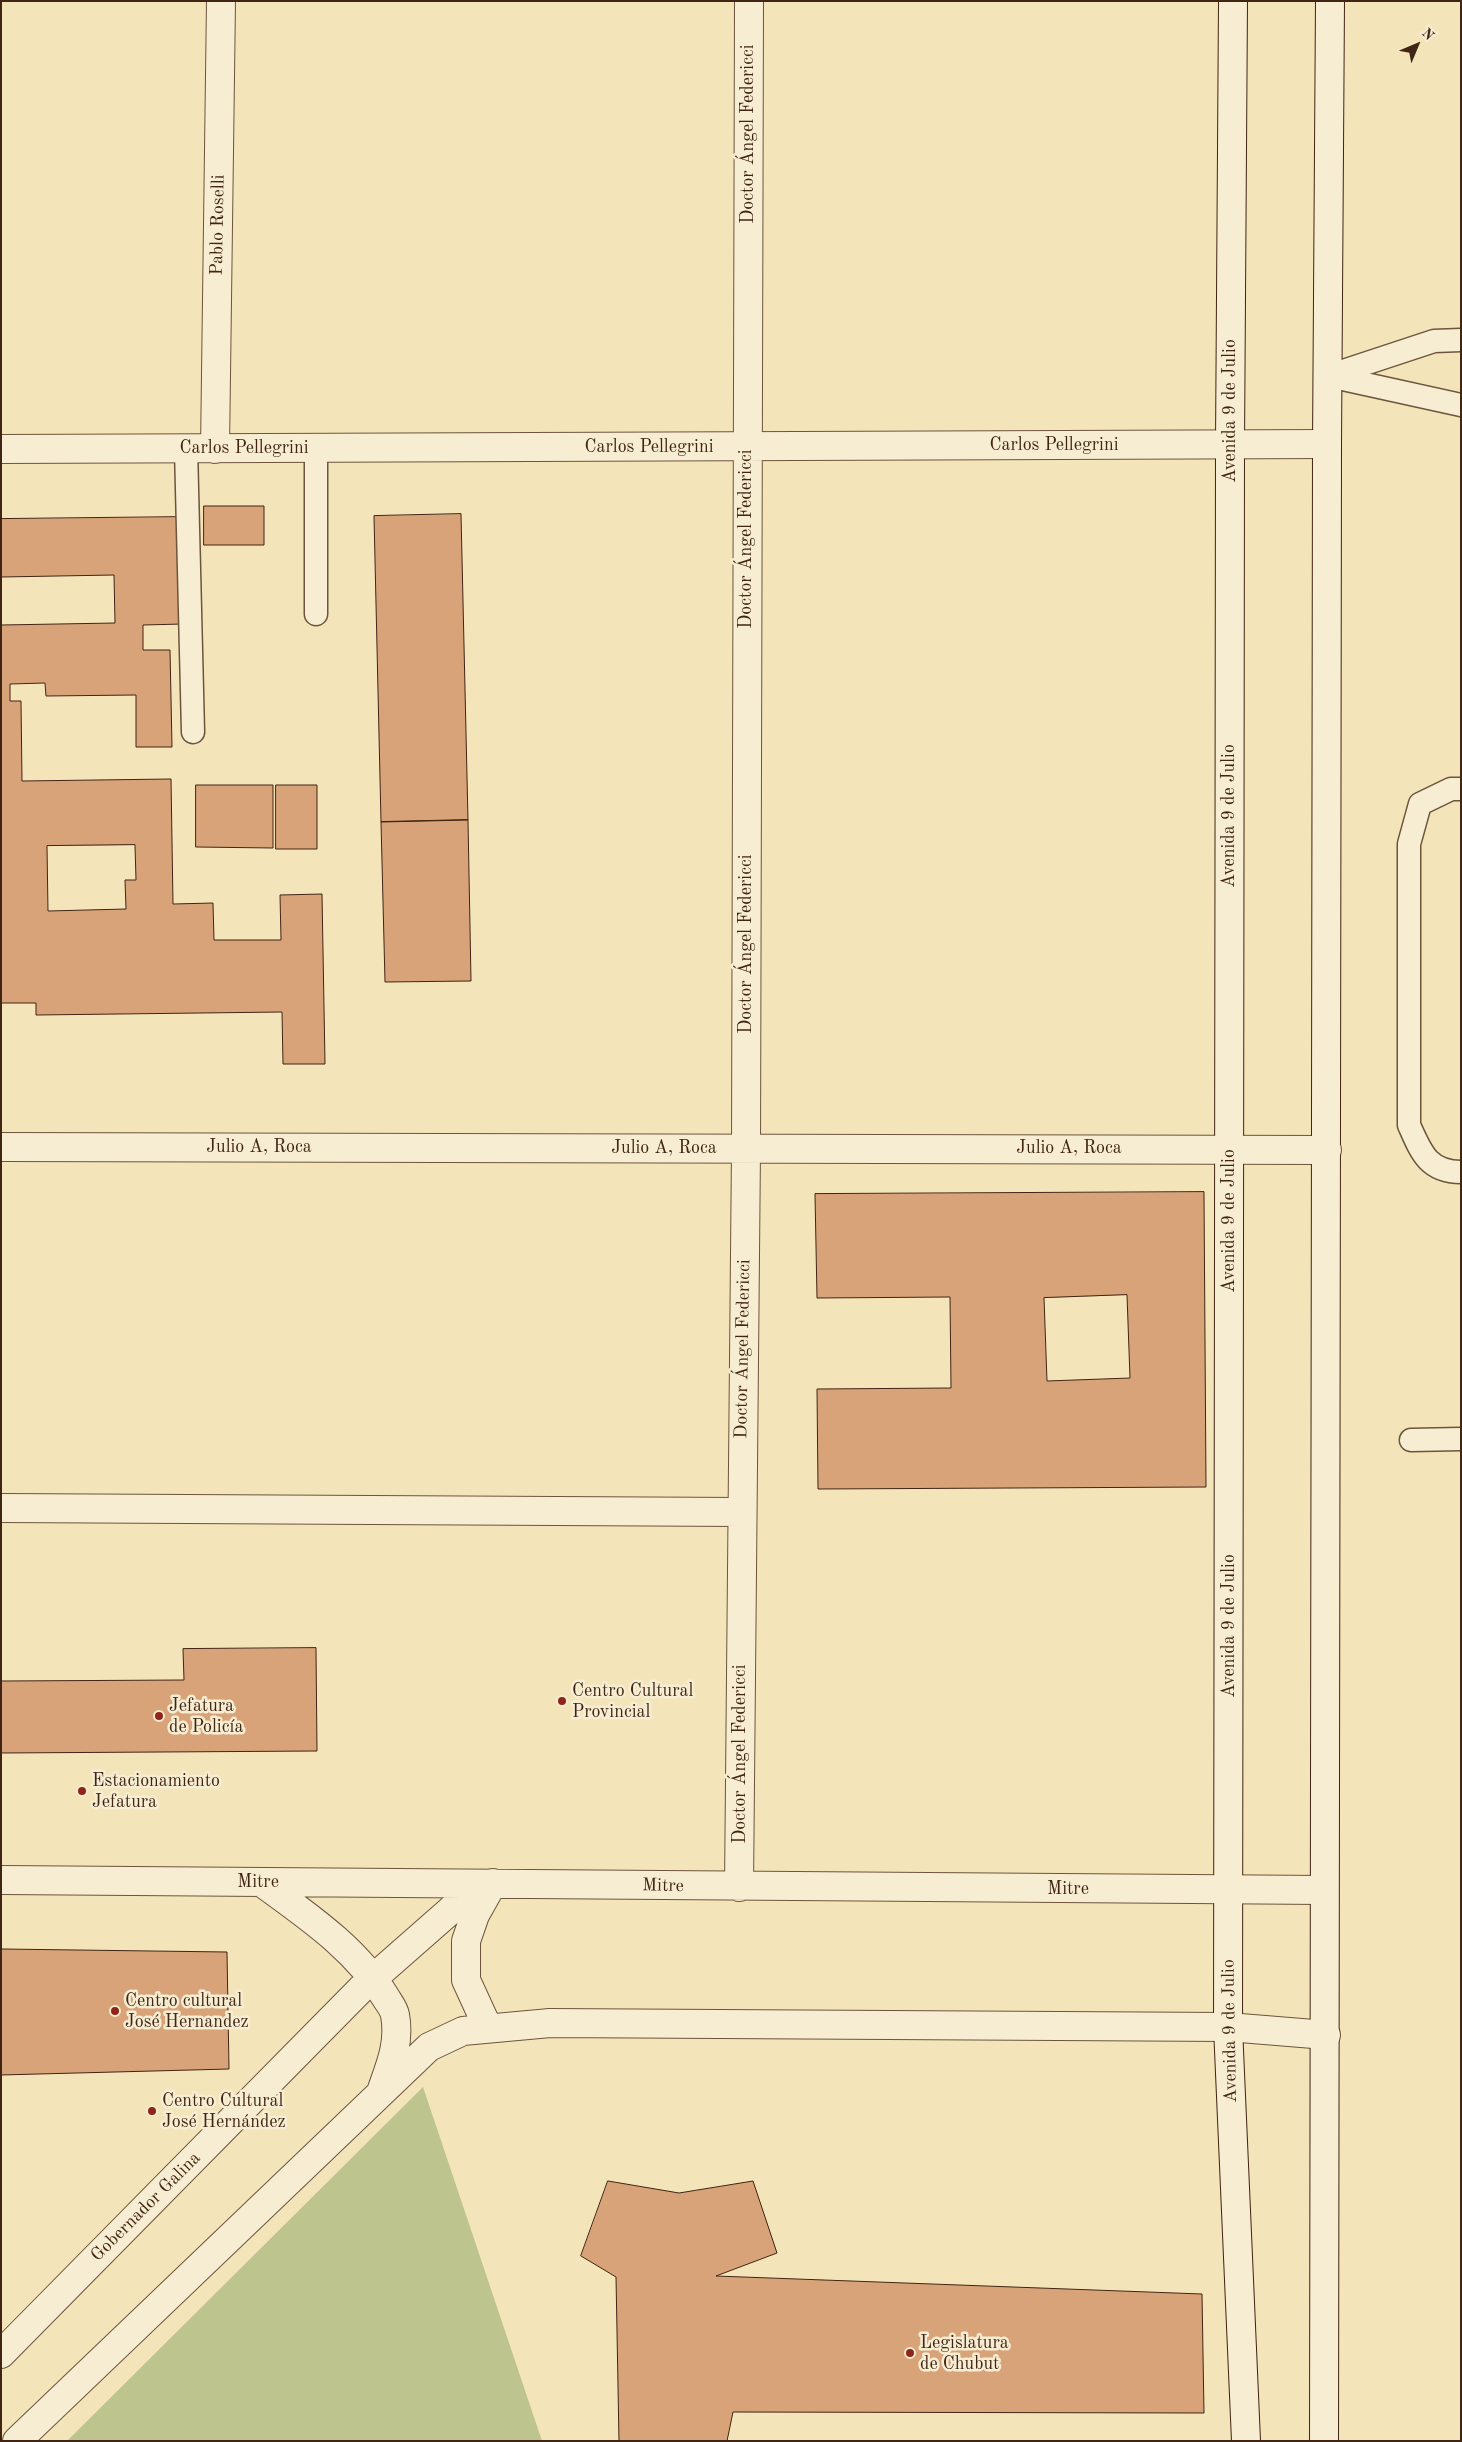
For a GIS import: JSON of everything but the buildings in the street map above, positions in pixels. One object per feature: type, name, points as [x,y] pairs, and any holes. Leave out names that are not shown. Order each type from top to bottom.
[{"type":"street","name":"Pablo Roselli","points":[[215,449],[221,1]]},
{"type":"street","name":"Doctor Ángel Federicci","points":[[739,1887],[741,1512],[746,1149],[746,446],[749,1]]},
{"type":"street","name":"Avenida 9 de Julio","points":[[1233,1],[1230,444],[1228,2027],[1246,2441]]},
{"type":"street","points":[[1324,2441],[1327,444],[1330,1]]},
{"type":"street","name":"Carlos Pellegrini","points":[[1,450],[1327,444]]},
{"type":"street","name":"Julio A, Roca","points":[[1,1147],[1229,1148],[1327,1150]]},
{"type":"street","points":[[1,1508],[741,1512]]},
{"type":"street","name":"Mitre","points":[[1,1880],[1324,1890]]},
{"type":"street","points":[[261,1882],[312,1920],[374,1977],[395,2013],[396,2048],[381,2093]]},
{"type":"street","points":[[475,2029],[466,1980],[466,1941],[475,1915],[493,1883]]},
{"type":"street","name":"Gobernador Galina","points":[[1,2354],[374,1977],[460,1902],[493,1883]]},
{"type":"street","points":[[17,2441],[429,2047],[475,2029],[550,2023],[1228,2027],[1326,2035]]},
{"type":"lane","points":[[1328,376],[1434,341],[1461,340]]},
{"type":"lane","points":[[1328,376],[1461,405]]},
{"type":"lane","points":[[186,448],[193,732]]},
{"type":"lane","points":[[316,448],[316,614]]},
{"type":"lane","points":[[1461,789],[1451,790],[1420,804],[1409,844],[1409,1125],[1423,1157],[1446,1172],[1461,1172]]},
{"type":"lane","points":[[1411,1440],[1461,1439]]},
{"type":"green space","points":[[423,2087],[542,2441],[67,2441]]},
{"type":"place","name":"Centro Cultural Provincial","points":[[562,1701]]},
{"type":"place","name":"Jefatura de Policía","points":[[159,1716]]},
{"type":"place","name":"Estacionamiento Jefatura","points":[[82,1791]]},
{"type":"place","name":"Centro cultural José Hernandez","points":[[115,2011]]},
{"type":"place","name":"Centro Cultural José Hernández","points":[[152,2111]]},
{"type":"place","name":"Legislatura de Chubut","points":[[910,2353]]}]
